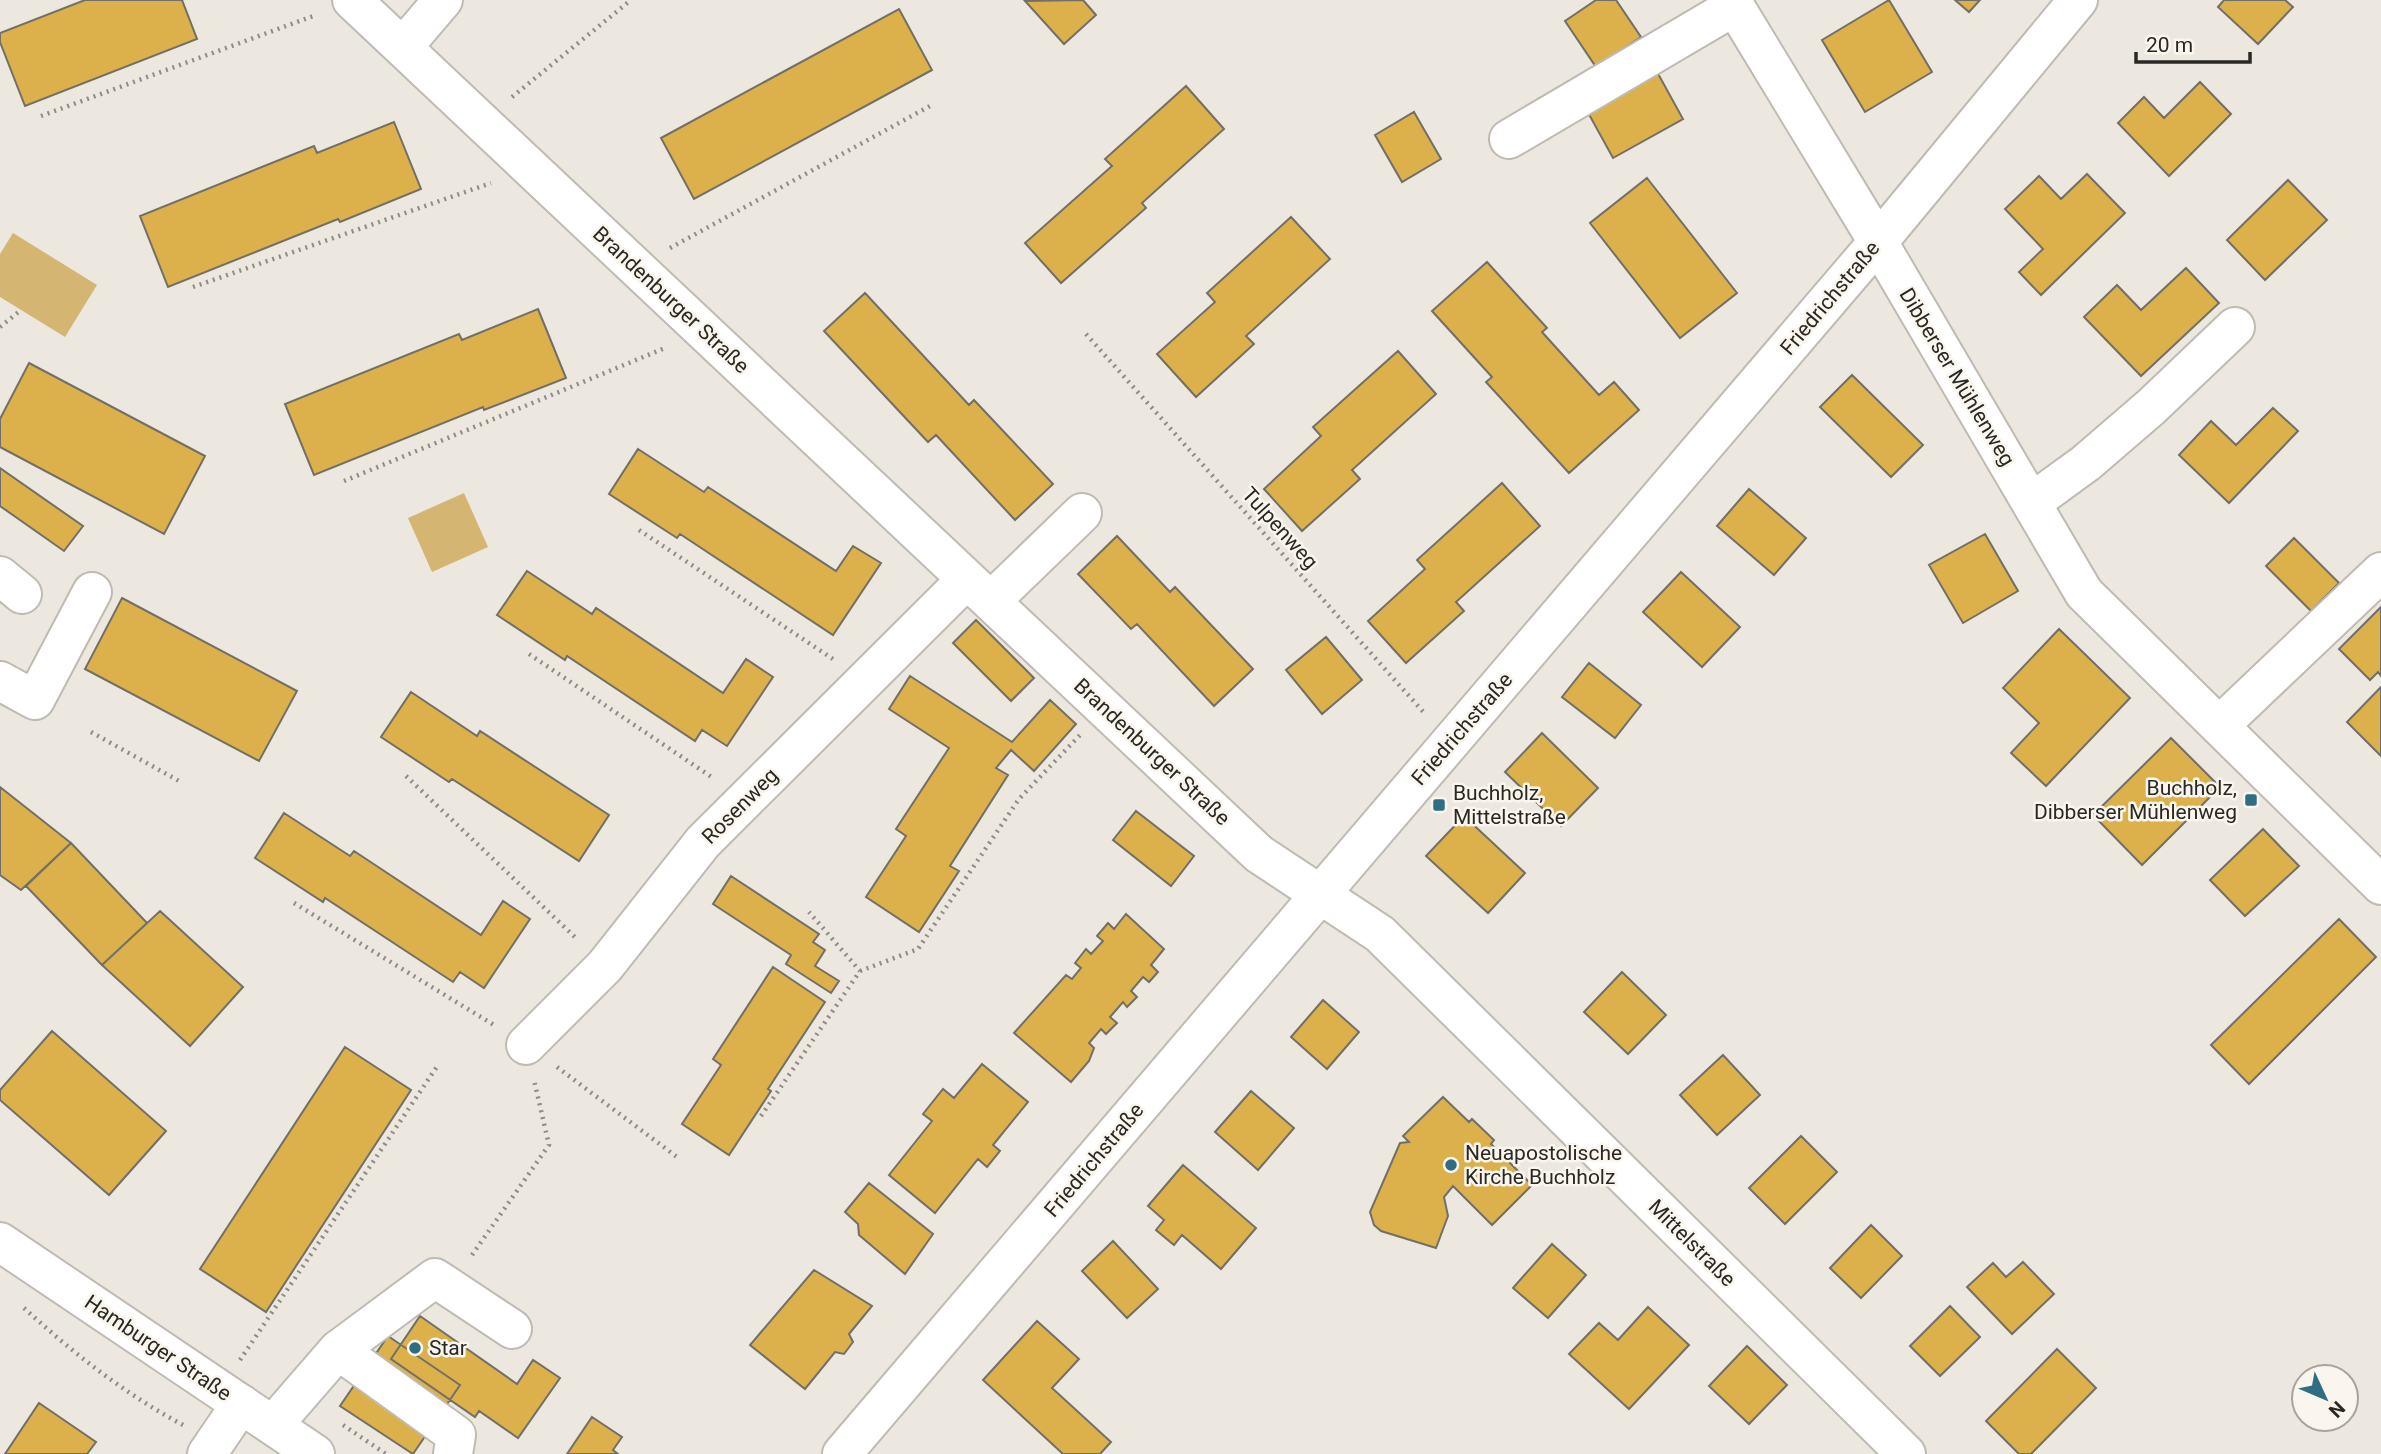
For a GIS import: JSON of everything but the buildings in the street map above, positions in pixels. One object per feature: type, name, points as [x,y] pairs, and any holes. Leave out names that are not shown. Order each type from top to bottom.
[{"type":"street","points":[[403,47],[443,0]]},
{"type":"street","name":"Friedrichstraße","points":[[842,1454],[1878,242],[2078,0]]},
{"type":"street","name":"Brandenburger Straße","points":[[353,1],[1259,854],[1321,894]]},
{"type":"street","points":[[1509,139],[1733,3]]},
{"type":"street","name":"Dibberser Mühlenweg","points":[[1733,3],[1878,242],[2084,593],[2381,885]]},
{"type":"street","points":[[2031,503],[2087,463],[2235,327]]},
{"type":"street","points":[[979,590],[1082,513]]},
{"type":"street","points":[[2219,726],[2381,572]]},
{"type":"street","name":"Rosenweg","points":[[526,1045],[605,966],[704,842],[866,681],[979,590]]},
{"type":"street","points":[[0,681],[35,700],[92,592]]},
{"type":"street","name":"Mittelstraße","points":[[1321,894],[1380,934],[1906,1454]]},
{"type":"street","name":"Hamburger Straße","points":[[0,1242],[315,1454]]},
{"type":"street","points":[[273,1425],[338,1350],[435,1278],[512,1329]]},
{"type":"street","points":[[338,1350],[456,1435],[453,1454]]},
{"type":"street","points":[[211,1449],[241,1404]]},
{"type":"path","points":[[481,121],[631,0]]},
{"type":"path","points":[[41,116],[353,1]]},
{"type":"path","points":[[636,267],[930,106]]},
{"type":"path","points":[[193,288],[532,169]]},
{"type":"path","points":[[0,327],[21,310]]},
{"type":"path","points":[[344,481],[704,332]]},
{"type":"path","name":"Tulpenweg","points":[[1086,334],[1450,742]]},
{"type":"path","points":[[639,530],[866,681]]},
{"type":"path","points":[[529,654],[746,800]]},
{"type":"path","points":[[761,1116],[860,971],[918,949],[1018,799],[1105,709]]},
{"type":"path","points":[[91,732],[178,781]]},
{"type":"path","points":[[406,776],[605,966]]},
{"type":"path","points":[[294,903],[526,1045],[677,1157]]},
{"type":"path","points":[[809,912],[860,971]]},
{"type":"path","points":[[466,1265],[549,1144],[526,1045]]},
{"type":"path","points":[[242,1357],[438,1065]]},
{"type":"path","points":[[21,1306],[68,1348],[211,1449]]},
{"type":"shaded area","points":[[13,233],[97,285],[65,337],[0,297],[0,254]]},
{"type":"shaded area","points":[[464,493],[488,547],[432,572],[408,518]]},
{"type":"place","name":"Buchholz, Dibberser Mühlenweg","points":[[2251,800]]},
{"type":"place","name":"Buchholz, Mittelstraße","points":[[1439,805]]},
{"type":"place","name":"Neuapostolische Kirche Buchholz","points":[[1451,1165]]},
{"type":"place","name":"Star","points":[[415,1348]]}]
